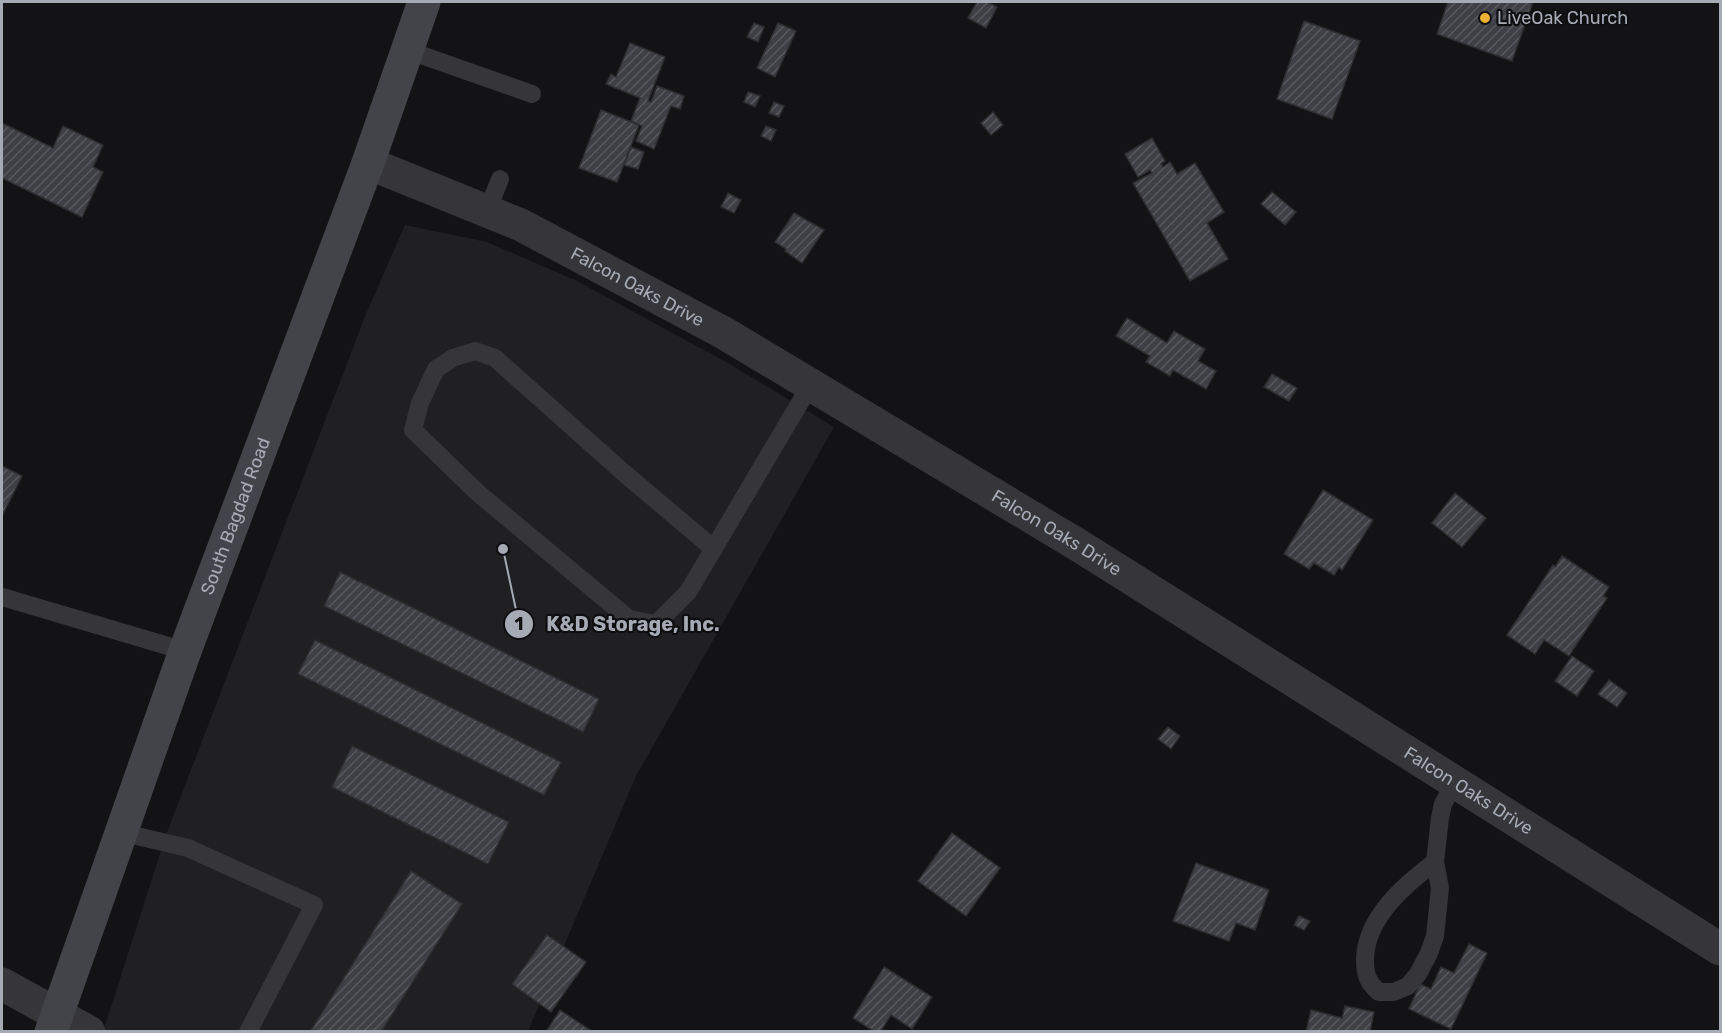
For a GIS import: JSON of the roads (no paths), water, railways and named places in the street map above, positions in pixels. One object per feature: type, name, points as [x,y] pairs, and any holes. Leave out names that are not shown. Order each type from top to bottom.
[{"type":"main road","name":"South Bagdad Road","points":[[55,1023],[185,651],[368,164],[424,2]]},
{"type":"street","name":"Falcon Oaks Drive","points":[[368,164],[521,225],[724,333],[1068,539],[1720,949]]},
{"type":"street","points":[[2,984],[55,1023],[89,1032]]},
{"type":"lane","points":[[406,50],[532,94]]},
{"type":"lane","points":[[487,212],[500,179]]},
{"type":"lane","points":[[714,549],[624,473],[495,358],[475,351],[453,358],[436,369],[420,403],[413,430],[478,493],[629,619],[656,624],[688,592],[714,549],[811,384]]},
{"type":"lane","points":[[2,597],[185,651]]},
{"type":"lane","points":[[1435,862],[1401,892],[1379,916],[1371,930],[1365,950],[1365,972],[1369,983],[1379,992],[1394,992],[1408,986],[1418,974],[1429,953],[1435,936],[1440,888],[1435,862],[1443,804],[1455,782]]},
{"type":"lane","points":[[120,832],[188,848],[314,905],[248,1032]]},
{"type":"place","name":"LiveOak Church","points":[[1485,18]]},
{"type":"place","name":"K&D Storage, Inc.","points":[[503,549]]}]
